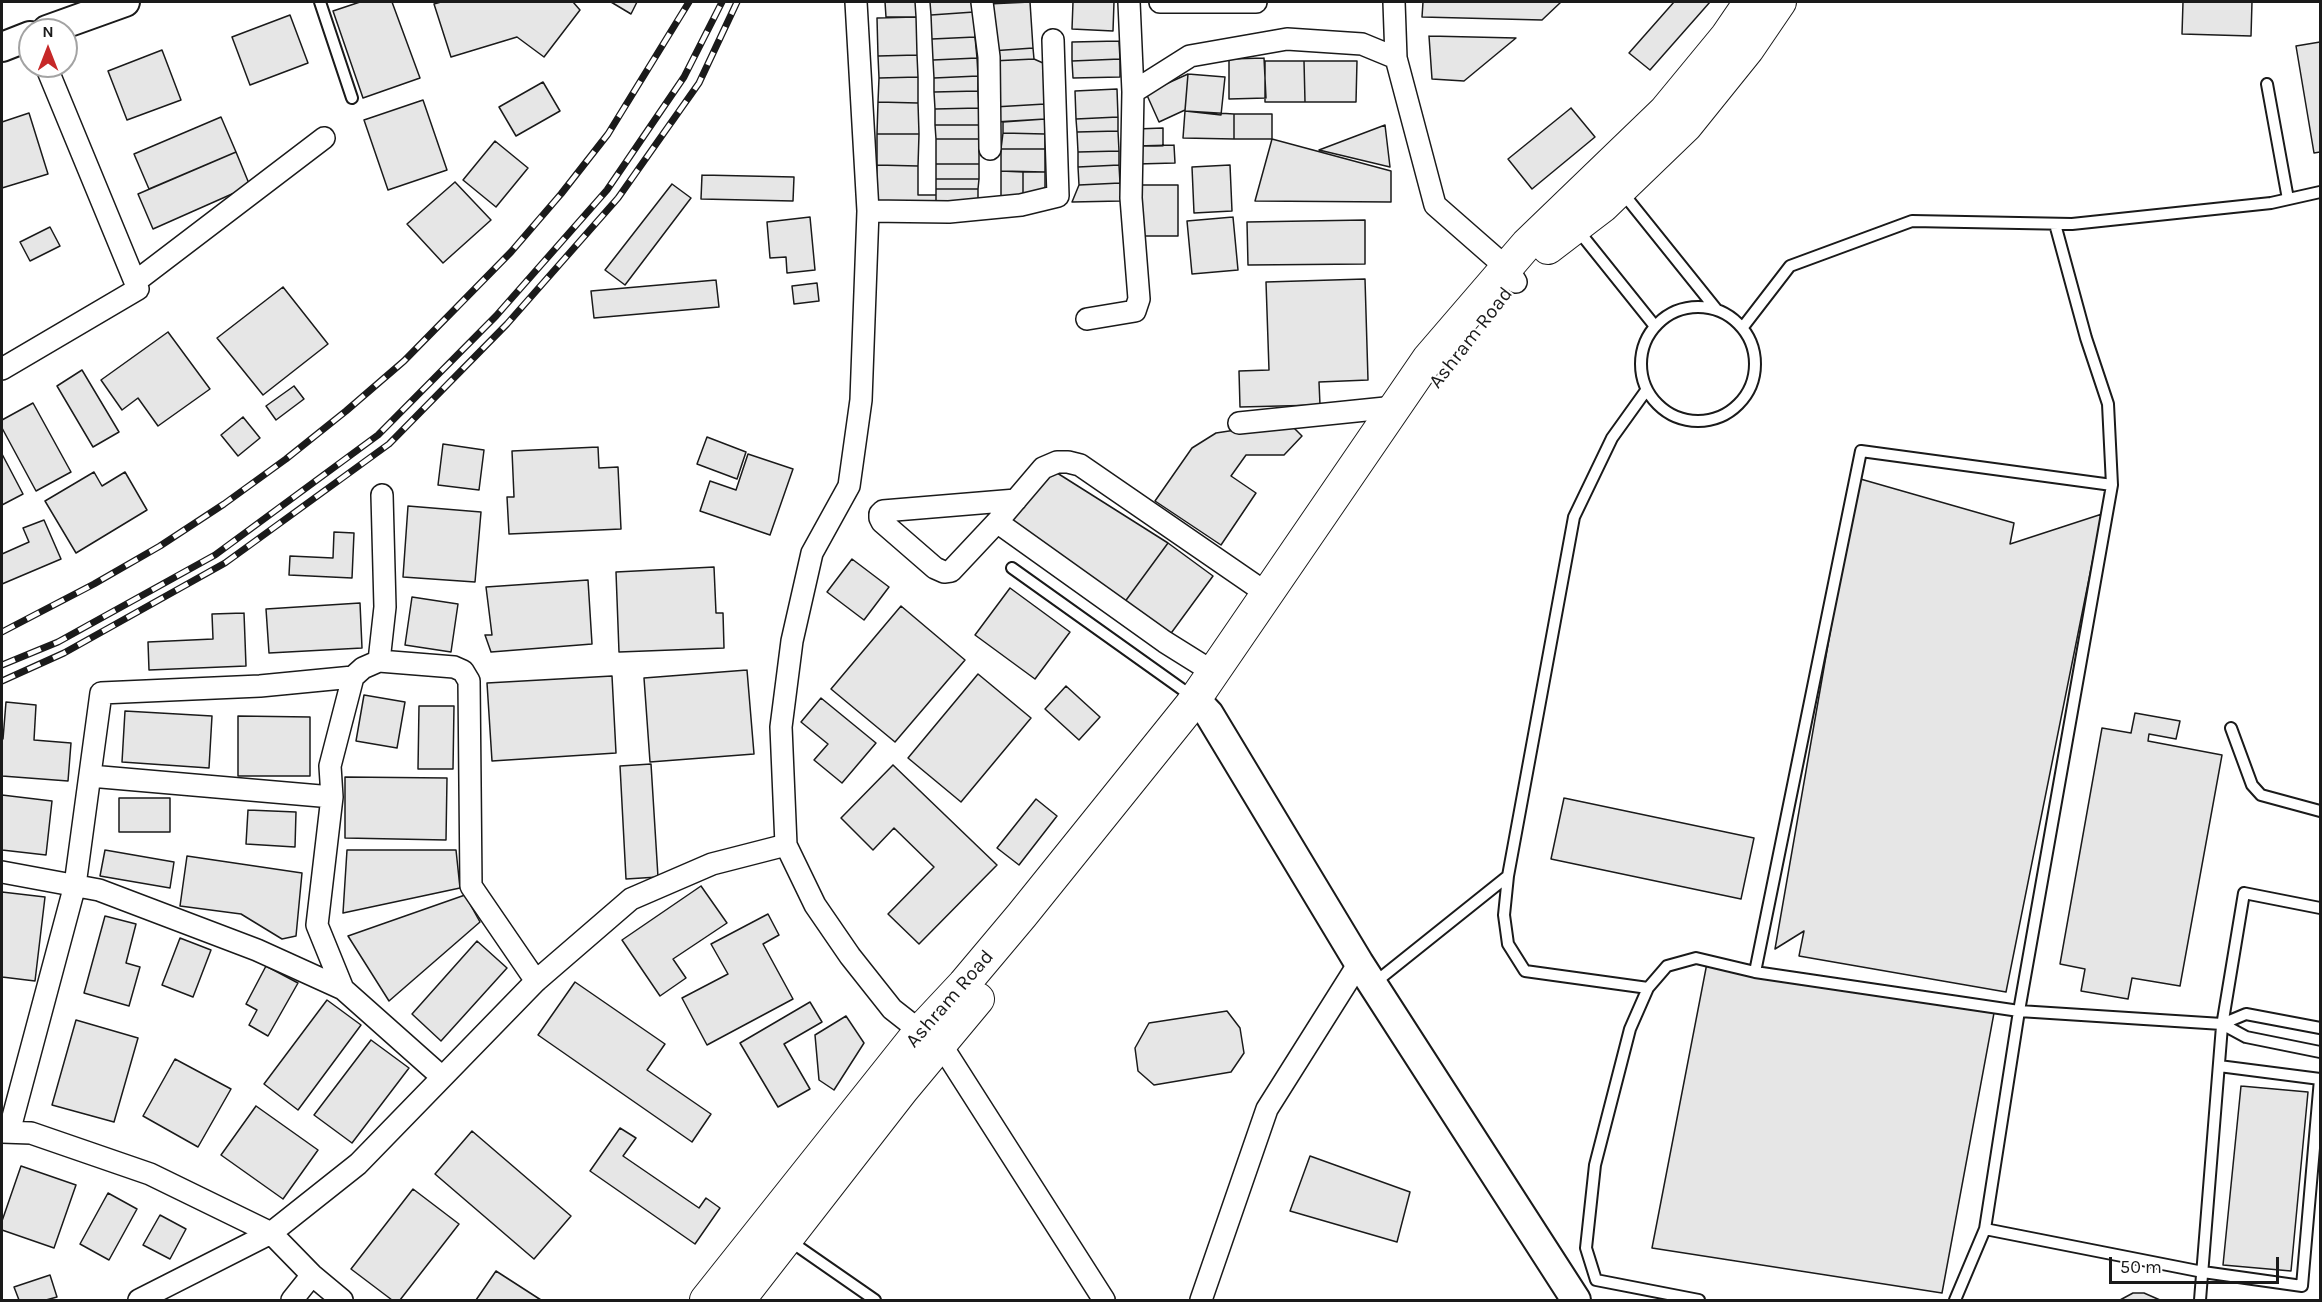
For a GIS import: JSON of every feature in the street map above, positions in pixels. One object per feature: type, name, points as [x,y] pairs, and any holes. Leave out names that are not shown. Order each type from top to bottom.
[{"type":"main road","name":"Ashram Road","points":[[1202,707],[1213,672],[1428,359],[1512,275],[1539,256],[1665,111],[1726,37],[1750,2]]},
{"type":"main road","name":"Ashram Road","points":[[1568,220],[1620,190],[1686,126],[1748,49],[1780,2]]},
{"type":"main road","name":"Ashram Road","points":[[706,1300],[930,1037],[1120,827],[1202,707],[1512,275]]},
{"type":"main road","name":"Ashram Road","points":[[739,1300],[787,1239],[930,1037]]},
{"type":"street","points":[[78,19],[124,2]]},
{"type":"street","points":[[856,2],[868,212],[861,400],[849,486],[812,553],[792,641],[781,727],[786,845],[815,905],[850,956],[892,1009],[930,1037],[1104,1300]]},
{"type":"street","points":[[982,2],[989,57],[990,149]]},
{"type":"street","points":[[1087,319],[1135,311],[1139,299],[1131,198],[1133,92],[1129,2]]},
{"type":"street","points":[[1160,2],[1256,2]]},
{"type":"street","points":[[1394,2],[1396,58],[1435,205],[1512,275]]},
{"type":"street","points":[[1133,92],[1190,56],[1287,39],[1362,44],[1396,58]]},
{"type":"street","points":[[2,46],[18,40]]},
{"type":"street","points":[[868,212],[949,212],[1021,205],[1058,196],[1053,40]]},
{"type":"street","points":[[2,369],[138,289],[51,78]]},
{"type":"street","points":[[135,282],[324,138]]},
{"type":"street","points":[[1239,423],[1395,407]]},
{"type":"street","points":[[1016,500],[883,511],[880,514],[882,522],[935,568],[944,572],[951,571],[956,568],[1048,465],[1068,462],[1080,465],[1266,594]]},
{"type":"street","points":[[379,661],[385,607],[382,495]]},
{"type":"street","points":[[997,522],[1165,642],[1213,672]]},
{"type":"street","points":[[343,989],[317,925],[332,797],[330,766],[353,677],[363,668],[379,661],[454,667],[463,671],[469,681],[471,886],[536,981]]},
{"type":"street","points":[[342,1300],[312,1275],[271,1233],[150,1174],[31,1133],[5,1132],[75,885],[101,693],[260,686],[353,677]]},
{"type":"street","points":[[1202,707],[1366,973],[1576,1300]]},
{"type":"street","points":[[90,776],[332,797]]},
{"type":"street","points":[[139,1300],[271,1233],[358,1164],[536,981],[631,899],[712,864],[786,845]]},
{"type":"street","points":[[2,872],[99,891],[257,950],[343,989],[442,1077]]},
{"type":"street","points":[[1201,1300],[1267,1109],[1366,973]]},
{"type":"street","points":[[292,1300],[312,1275]]},
{"type":"lane","points":[[320,2],[352,98]]},
{"type":"lane","points":[[2267,84],[2288,200]]},
{"type":"lane","points":[[1620,190],[1716,309],[1743,327],[1756,356],[1751,388],[1730,413],[1700,423],[1668,415],[1645,392],[1639,357],[1654,325],[1682,308],[1716,309]]},
{"type":"lane","points":[[1743,327],[1790,266],[1912,221],[2072,224],[2271,203],[2320,192]]},
{"type":"lane","points":[[1568,220],[1654,325]]},
{"type":"lane","points":[[1955,1300],[1985,1229],[2019,1011],[2112,485],[2108,404],[2086,338],[2055,224]]},
{"type":"lane","points":[[1645,392],[1612,438],[1574,517],[1508,876],[1504,915],[1508,944],[1525,971],[1648,988]]},
{"type":"lane","points":[[1755,972],[1861,451],[2112,485]]},
{"type":"lane","points":[[1012,568],[1202,707]]},
{"type":"lane","points":[[2231,728],[2252,785],[2261,795],[2320,811]]},
{"type":"lane","points":[[1366,973],[1508,876]]},
{"type":"lane","points":[[2200,1300],[2222,1024],[2244,893],[2320,908]]},
{"type":"lane","points":[[1699,1300],[1596,1280],[1586,1248],[1595,1165],[1630,1029],[1648,988],[1667,966],[1696,957],[1755,972],[2019,1011],[2222,1024],[2246,1037],[2320,1052]]},
{"type":"lane","points":[[2222,1024],[2247,1014],[2320,1028]]},
{"type":"lane","points":[[1985,1229],[2203,1272],[2302,1286],[2320,1079],[2219,1066]]},
{"type":"lane","points":[[787,1239],[875,1300]]},
{"type":"building","points":[[360,2],[392,2],[420,78],[363,98],[333,11]]},
{"type":"building","points":[[441,2],[573,2],[580,10],[544,57],[517,37],[451,57],[434,4]]},
{"type":"building","points":[[611,2],[637,2],[631,14]]},
{"type":"building","points":[[885,2],[915,2],[916,17],[886,17]]},
{"type":"building","points":[[930,2],[973,2],[974,12],[931,15]]},
{"type":"building","points":[[1030,2],[1033,48],[991,51],[988,4]]},
{"type":"building","points":[[1073,2],[1114,2],[1113,31],[1072,29]]},
{"type":"building","points":[[1423,2],[1561,2],[1542,20],[1422,17]]},
{"type":"building","points":[[1674,2],[1710,2],[1650,70],[1629,53]]},
{"type":"building","points":[[2183,2],[2252,2],[2251,36],[2182,34]]},
{"type":"building","points":[[974,12],[975,37],[932,39],[931,15]]},
{"type":"building","points":[[290,15],[308,63],[250,85],[232,37]]},
{"type":"building","points":[[916,17],[917,55],[878,56],[877,18]]},
{"type":"building","points":[[1429,36],[1516,38],[1464,81],[1432,79]]},
{"type":"building","points":[[975,37],[977,58],[933,60],[932,39]]},
{"type":"building","points":[[1119,41],[1120,59],[1072,61],[1072,42]]},
{"type":"building","points":[[2320,42],[2320,152],[2314,153],[2296,46]]},
{"type":"building","points":[[1033,48],[1034,59],[992,61],[991,51]]},
{"type":"building","points":[[162,50],[181,100],[127,120],[108,71]]},
{"type":"building","points":[[917,55],[918,77],[879,78],[878,56]]},
{"type":"building","points":[[977,58],[978,76],[934,78],[933,60]]},
{"type":"building","points":[[1264,58],[1266,98],[1229,99],[1229,59]]},
{"type":"building","points":[[1034,59],[1043,63],[1045,104],[994,107],[992,61]]},
{"type":"building","points":[[1120,59],[1120,77],[1073,78],[1072,61]]},
{"type":"building","points":[[1265,61],[1304,61],[1305,102],[1265,102]]},
{"type":"building","points":[[1304,61],[1357,61],[1356,102],[1305,102]]},
{"type":"building","points":[[1188,74],[1185,110],[1159,122],[1146,93]]},
{"type":"building","points":[[1188,74],[1225,77],[1221,115],[1185,111]]},
{"type":"building","points":[[978,76],[978,91],[934,92],[934,78]]},
{"type":"building","points":[[918,77],[918,103],[878,102],[879,78]]},
{"type":"building","points":[[543,82],[560,111],[516,136],[499,107]]},
{"type":"building","points":[[1117,89],[1118,117],[1076,119],[1075,91]]},
{"type":"building","points":[[978,91],[979,108],[935,109],[934,92]]},
{"type":"building","points":[[423,100],[447,170],[388,190],[364,120]]},
{"type":"building","points":[[878,102],[918,103],[919,134],[877,134]]},
{"type":"building","points":[[1045,104],[1045,119],[995,122],[994,107]]},
{"type":"building","points":[[979,108],[979,125],[935,125],[935,109]]},
{"type":"building","points":[[1571,108],[1595,137],[1532,189],[1508,159]]},
{"type":"building","points":[[1185,111],[1234,114],[1234,139],[1183,138]]},
{"type":"building","points":[[29,113],[48,174],[2,188],[2,122]]},
{"type":"building","points":[[1234,114],[1272,114],[1272,139],[1234,139]]},
{"type":"building","points":[[221,117],[236,152],[149,189],[134,154]]},
{"type":"building","points":[[1118,117],[1118,131],[1077,132],[1076,119]]},
{"type":"building","points":[[1045,119],[1045,134],[1003,133],[1003,122]]},
{"type":"building","points":[[935,125],[979,125],[979,139],[936,139]]},
{"type":"building","points":[[1385,125],[1390,167],[1319,150]]},
{"type":"building","points":[[1163,128],[1163,146],[1136,146],[1136,129]]},
{"type":"building","points":[[1118,131],[1119,151],[1078,152],[1077,132]]},
{"type":"building","points":[[1003,133],[1045,134],[1045,149],[1001,149]]},
{"type":"building","points":[[877,134],[919,134],[918,166],[877,165]]},
{"type":"building","points":[[936,139],[979,139],[979,164],[936,164]]},
{"type":"building","points":[[1272,139],[1391,171],[1391,202],[1255,201]]},
{"type":"building","points":[[495,141],[528,168],[496,207],[463,180]]},
{"type":"building","points":[[1174,145],[1175,163],[1137,164],[1136,146]]},
{"type":"building","points":[[1001,149],[1045,149],[1045,172],[1001,171]]},
{"type":"building","points":[[1119,151],[1119,165],[1078,167],[1078,152]]},
{"type":"building","points":[[236,152],[250,186],[153,229],[138,194]]},
{"type":"building","points":[[936,164],[979,164],[979,179],[936,179]]},
{"type":"building","points":[[877,165],[918,166],[918,195],[936,195],[936,207],[876,205]]},
{"type":"building","points":[[1119,165],[1120,183],[1079,185],[1078,167]]},
{"type":"building","points":[[1230,165],[1232,211],[1194,213],[1192,167]]},
{"type":"building","points":[[1001,171],[1023,172],[1023,198],[1001,198]]},
{"type":"building","points":[[1023,172],[1045,172],[1045,198],[1023,198]]},
{"type":"building","points":[[702,175],[794,177],[793,201],[701,199]]},
{"type":"building","points":[[936,179],[979,179],[978,189],[936,189]]},
{"type":"building","points":[[455,182],[491,220],[443,263],[407,224]]},
{"type":"building","points":[[1120,183],[1121,201],[1072,202],[1079,185]]},
{"type":"building","points":[[672,184],[691,198],[625,285],[605,270]]},
{"type":"building","points":[[1142,185],[1178,185],[1178,236],[1142,236]]},
{"type":"building","points":[[936,189],[978,189],[978,206],[936,207]]},
{"type":"building","points":[[810,217],[815,270],[787,273],[786,257],[770,258],[767,222]]},
{"type":"building","points":[[1233,217],[1238,270],[1192,274],[1187,221]]},
{"type":"building","points":[[1365,220],[1365,264],[1248,265],[1247,222]]},
{"type":"building","points":[[50,227],[60,246],[30,261],[20,242]]},
{"type":"building","points":[[1365,279],[1368,380],[1319,382],[1320,405],[1240,407],[1239,371],[1269,370],[1266,282]]},
{"type":"building","points":[[716,280],[719,307],[594,318],[591,291]]},
{"type":"building","points":[[817,283],[819,301],[794,304],[792,286]]},
{"type":"building","points":[[283,287],[328,344],[263,395],[217,338]]},
{"type":"building","points":[[168,332],[210,389],[158,426],[138,398],[122,410],[101,380]]},
{"type":"building","points":[[82,370],[119,432],[93,447],[57,386]]},
{"type":"building","points":[[294,386],[304,399],[276,420],[266,406]]},
{"type":"building","points":[[33,403],[71,472],[36,491],[2,428],[2,420]]},
{"type":"building","points":[[243,417],[260,438],[238,456],[221,435]]},
{"type":"building","points":[[1288,422],[1302,436],[1284,455],[1246,455],[1231,476],[1256,493],[1221,545],[1155,501],[1192,448],[1216,433]]},
{"type":"building","points":[[707,437],[746,452],[737,479],[697,464]]},
{"type":"building","points":[[443,444],[484,450],[479,490],[438,485]]},
{"type":"building","points":[[598,447],[599,468],[618,467],[621,529],[509,534],[507,497],[514,497],[512,451]]},
{"type":"building","points":[[2,454],[23,494],[2,505]]},
{"type":"building","points":[[748,454],[793,469],[770,535],[700,511],[710,481],[736,490]]},
{"type":"building","points":[[1054,471],[1168,543],[1124,603],[1011,522]]},
{"type":"building","points":[[94,472],[102,486],[125,472],[147,510],[76,553],[45,501]]},
{"type":"building","points":[[1857,478],[2014,523],[2010,544],[2102,514],[2006,992],[1799,956],[1804,931],[1775,949]]},
{"type":"building","points":[[408,506],[481,512],[475,582],[403,577]]},
{"type":"building","points":[[44,520],[61,559],[2,584],[2,554],[29,542],[23,528]]},
{"type":"building","points":[[334,532],[354,533],[352,578],[289,575],[290,556],[333,558]]},
{"type":"building","points":[[1168,543],[1213,576],[1169,636],[1124,603]]},
{"type":"building","points":[[852,559],[889,587],[864,620],[827,592]]},
{"type":"building","points":[[714,567],[716,613],[723,613],[724,648],[619,652],[616,572]]},
{"type":"building","points":[[588,580],[592,644],[491,652],[485,635],[492,635],[486,587]]},
{"type":"building","points":[[1010,588],[1070,632],[1035,679],[975,635]]},
{"type":"building","points":[[412,597],[458,604],[451,652],[405,645]]},
{"type":"building","points":[[360,603],[362,648],[269,653],[266,609]]},
{"type":"building","points":[[901,606],[965,660],[895,742],[831,689]]},
{"type":"building","points":[[244,613],[246,666],[149,670],[148,642],[213,639],[212,614]]},
{"type":"building","points":[[747,670],[754,754],[650,762],[644,678]]},
{"type":"building","points":[[978,674],[1031,718],[961,802],[908,758]]},
{"type":"building","points":[[612,676],[616,753],[492,761],[487,683]]},
{"type":"building","points":[[1066,686],[1100,717],[1079,740],[1045,709]]},
{"type":"building","points":[[364,695],[405,702],[397,748],[356,741]]},
{"type":"building","points":[[821,698],[876,743],[842,783],[814,760],[828,744],[801,722]]},
{"type":"building","points":[[6,702],[36,705],[34,740],[71,743],[68,781],[2,776],[2,739]]},
{"type":"building","points":[[419,706],[454,706],[453,769],[418,769]]},
{"type":"building","points":[[125,711],[212,716],[209,768],[122,762]]},
{"type":"building","points":[[2135,713],[2180,721],[2176,739],[2149,734],[2148,741],[2222,755],[2180,986],[2132,978],[2128,999],[2081,991],[2085,969],[2060,964],[2102,728],[2131,733]]},
{"type":"building","points":[[238,716],[310,717],[310,776],[238,776]]},
{"type":"building","points":[[651,764],[658,877],[626,879],[620,766]]},
{"type":"building","points":[[893,765],[997,865],[919,944],[888,914],[934,867],[894,828],[873,850],[841,818]]},
{"type":"building","points":[[345,777],[447,778],[446,840],[345,838]]},
{"type":"building","points":[[2,795],[52,801],[46,855],[2,850]]},
{"type":"building","points":[[119,798],[170,798],[170,832],[119,832]]},
{"type":"building","points":[[1564,798],[1754,838],[1741,899],[1551,859]]},
{"type":"building","points":[[1036,799],[1057,816],[1019,865],[997,848]]},
{"type":"building","points":[[248,810],[296,812],[295,847],[246,844]]},
{"type":"building","points":[[105,850],[174,862],[170,888],[100,876]]},
{"type":"building","points":[[347,850],[456,850],[460,888],[343,913]]},
{"type":"building","points":[[187,856],[302,873],[296,936],[282,939],[241,914],[180,906]]},
{"type":"building","points":[[701,886],[727,923],[673,959],[686,978],[660,996],[622,940]]},
{"type":"building","points":[[2,892],[45,897],[35,981],[2,977]]},
{"type":"building","points":[[465,895],[480,922],[389,1001],[348,936]]},
{"type":"building","points":[[768,914],[779,935],[763,944],[793,999],[707,1045],[682,998],[728,974],[711,944]]},
{"type":"building","points":[[105,916],[136,924],[126,963],[140,967],[129,1006],[84,993]]},
{"type":"building","points":[[180,938],[211,950],[193,997],[162,985]]},
{"type":"building","points":[[477,941],[507,968],[441,1041],[412,1014]]},
{"type":"building","points":[[1707,963],[1994,1013],[1942,1293],[1652,1248]]},
{"type":"building","points":[[266,966],[298,983],[268,1036],[249,1025],[257,1010],[246,1004]]},
{"type":"building","points":[[575,982],[665,1044],[647,1070],[711,1114],[692,1142],[538,1035]]},
{"type":"building","points":[[327,1000],[361,1025],[298,1110],[264,1084]]},
{"type":"building","points":[[810,1002],[822,1022],[784,1044],[810,1089],[778,1107],[740,1043]]},
{"type":"building","points":[[1227,1011],[1240,1028],[1244,1053],[1231,1072],[1154,1085],[1138,1071],[1135,1048],[1149,1023]]},
{"type":"building","points":[[846,1016],[864,1043],[834,1090],[819,1080],[815,1035]]},
{"type":"building","points":[[76,1020],[138,1038],[114,1122],[52,1105]]},
{"type":"building","points":[[371,1040],[409,1068],[352,1143],[314,1115]]},
{"type":"building","points":[[175,1059],[231,1089],[198,1147],[143,1116]]},
{"type":"building","points":[[2241,1086],[2308,1092],[2291,1271],[2223,1265]]},
{"type":"building","points":[[256,1106],[318,1150],[283,1199],[221,1155]]},
{"type":"building","points":[[620,1128],[636,1138],[623,1156],[699,1208],[706,1198],[720,1208],[695,1244],[590,1171]]},
{"type":"building","points":[[472,1131],[571,1216],[534,1259],[435,1174]]},
{"type":"building","points":[[1310,1156],[1410,1192],[1397,1242],[1290,1211]]},
{"type":"building","points":[[21,1166],[76,1185],[54,1248],[2,1230],[2,1221]]},
{"type":"building","points":[[413,1189],[459,1224],[400,1300],[392,1300],[351,1269]]},
{"type":"building","points":[[108,1193],[137,1209],[109,1260],[80,1244]]},
{"type":"building","points":[[160,1215],[186,1229],[170,1259],[143,1245]]},
{"type":"building","points":[[496,1271],[541,1300],[476,1300]]},
{"type":"building","points":[[50,1275],[57,1297],[46,1300],[19,1300],[14,1287]]},
{"type":"building","points":[[2133,1293],[2144,1293],[2160,1300],[2120,1300]]},
{"type":"railway","points":[[2,632],[94,584],[160,546],[224,504],[286,459],[404,361],[511,252],[561,194],[608,134],[689,2]]},
{"type":"railway","points":[[2,665],[58,642],[215,555],[378,435],[496,316],[607,190],[684,77],[722,2]]},
{"type":"railway","points":[[2,681],[64,653],[225,563],[389,444],[507,324],[618,198],[699,83],[737,2]]}]
